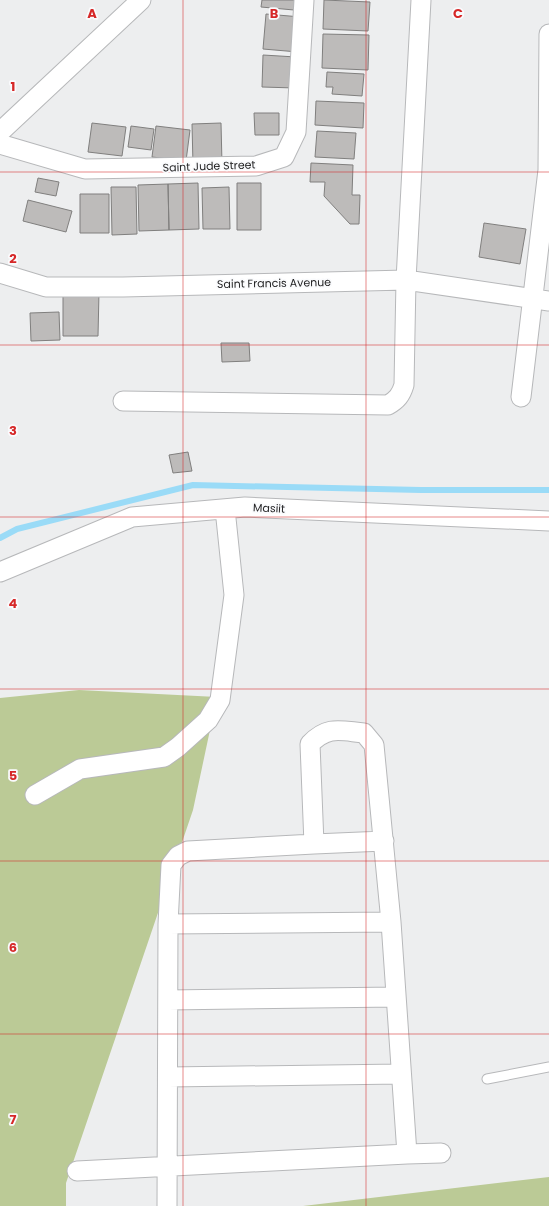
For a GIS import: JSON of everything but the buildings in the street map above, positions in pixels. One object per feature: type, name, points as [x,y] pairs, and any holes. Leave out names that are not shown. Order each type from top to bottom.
[{"type":"street","points":[[0,132],[141,0]]},
{"type":"street","name":"Saint Jude Street","points":[[0,144],[85,169],[256,166],[284,157],[296,132],[304,0]]},
{"type":"street","points":[[124,401],[388,405],[394,402],[401,394],[404,385],[406,280],[422,0]]},
{"type":"street","points":[[521,397],[541,299],[549,170],[549,40]]},
{"type":"street","name":"Saint Francis Avenue","points":[[0,274],[46,288],[406,280],[541,299]]},
{"type":"street","name":"Masiit","points":[[0,572],[132,517],[245,507],[549,521]]},
{"type":"street","points":[[35,795],[80,769],[164,756],[178,747],[208,720],[220,700],[234,595],[225,509]]},
{"type":"street","points":[[314,844],[310,744],[318,735],[330,730],[364,733],[374,745],[384,841],[407,1154]]},
{"type":"street","points":[[167,1206],[168,924],[172,865],[178,856],[188,851],[384,841]]},
{"type":"street","points":[[168,924],[391,922]]},
{"type":"street","points":[[168,1000],[396,997]]},
{"type":"street","points":[[168,1077],[401,1074]]},
{"type":"street","points":[[77,1170],[440,1153]]},
{"type":"lane","points":[[487,1079],[549,1067]]},
{"type":"green space","points":[[79,690],[217,697],[193,810],[66,1183],[66,1206],[0,1206],[0,698]]},
{"type":"green space","points":[[549,1177],[549,1206],[303,1206]]},
{"type":"waterway","points":[[0,538],[17,529],[193,485],[421,490],[549,490]]}]
